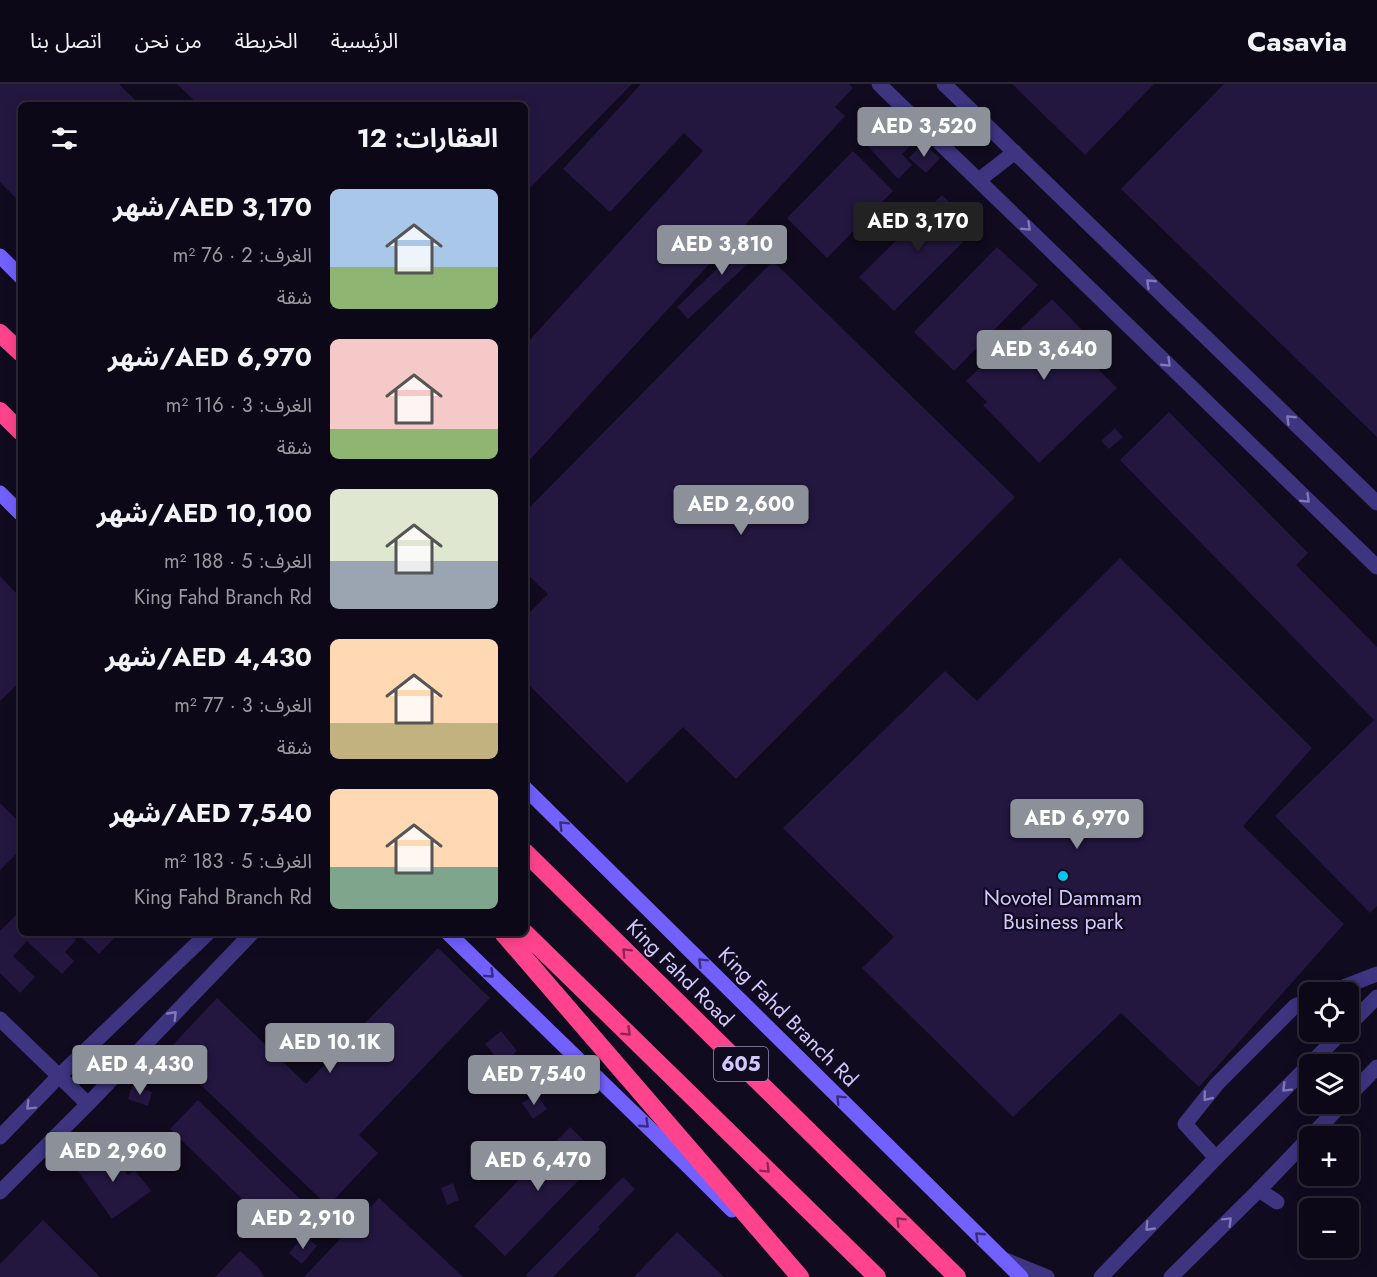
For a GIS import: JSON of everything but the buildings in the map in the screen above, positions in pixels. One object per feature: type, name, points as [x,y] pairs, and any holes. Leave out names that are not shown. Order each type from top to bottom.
[{"type":"highway","points":[[0,333],[18,350]]},
{"type":"highway","points":[[0,411],[18,429]]},
{"type":"highway","name":"King Fahd Road","points":[[528,855],[957,1277]]},
{"type":"highway","points":[[506,936],[799,1277]]},
{"type":"highway","name":"605","points":[[528,936],[877,1277]]},
{"type":"main road","points":[[0,256],[18,274]]},
{"type":"main road","points":[[0,493],[18,511]]},
{"type":"main road","name":"King Fahd Branch Rd","points":[[528,791],[1021,1277]]},
{"type":"main road","points":[[451,936],[799,1277]]},
{"type":"street","points":[[879,84],[1377,567]]},
{"type":"street","points":[[944,84],[1377,503]]},
{"type":"street","points":[[979,180],[1015,152]]},
{"type":"street","points":[[0,1137],[59,1076],[205,936]]},
{"type":"street","points":[[0,1192],[249,936]]},
{"type":"street","points":[[1356,982],[1377,974]]},
{"type":"street","points":[[1359,1015],[1377,997]]},
{"type":"street","points":[[1216,1158],[1185,1124],[1217,1084],[1299,1004]]},
{"type":"street","points":[[0,1019],[88,1104]]},
{"type":"street","points":[[1101,1277],[1332,1042]]},
{"type":"street","points":[[1359,1086],[1377,1067]]},
{"type":"street","points":[[1321,1126],[1332,1114]]},
{"type":"street","points":[[1172,1277],[1299,1148]]},
{"type":"street","points":[[1259,1190],[1277,1202]]},
{"type":"street","points":[[1002,1258],[1047,1277]]},
{"type":"place","name":"Novotel Dammam Business park","points":[[1063,876]]}]
